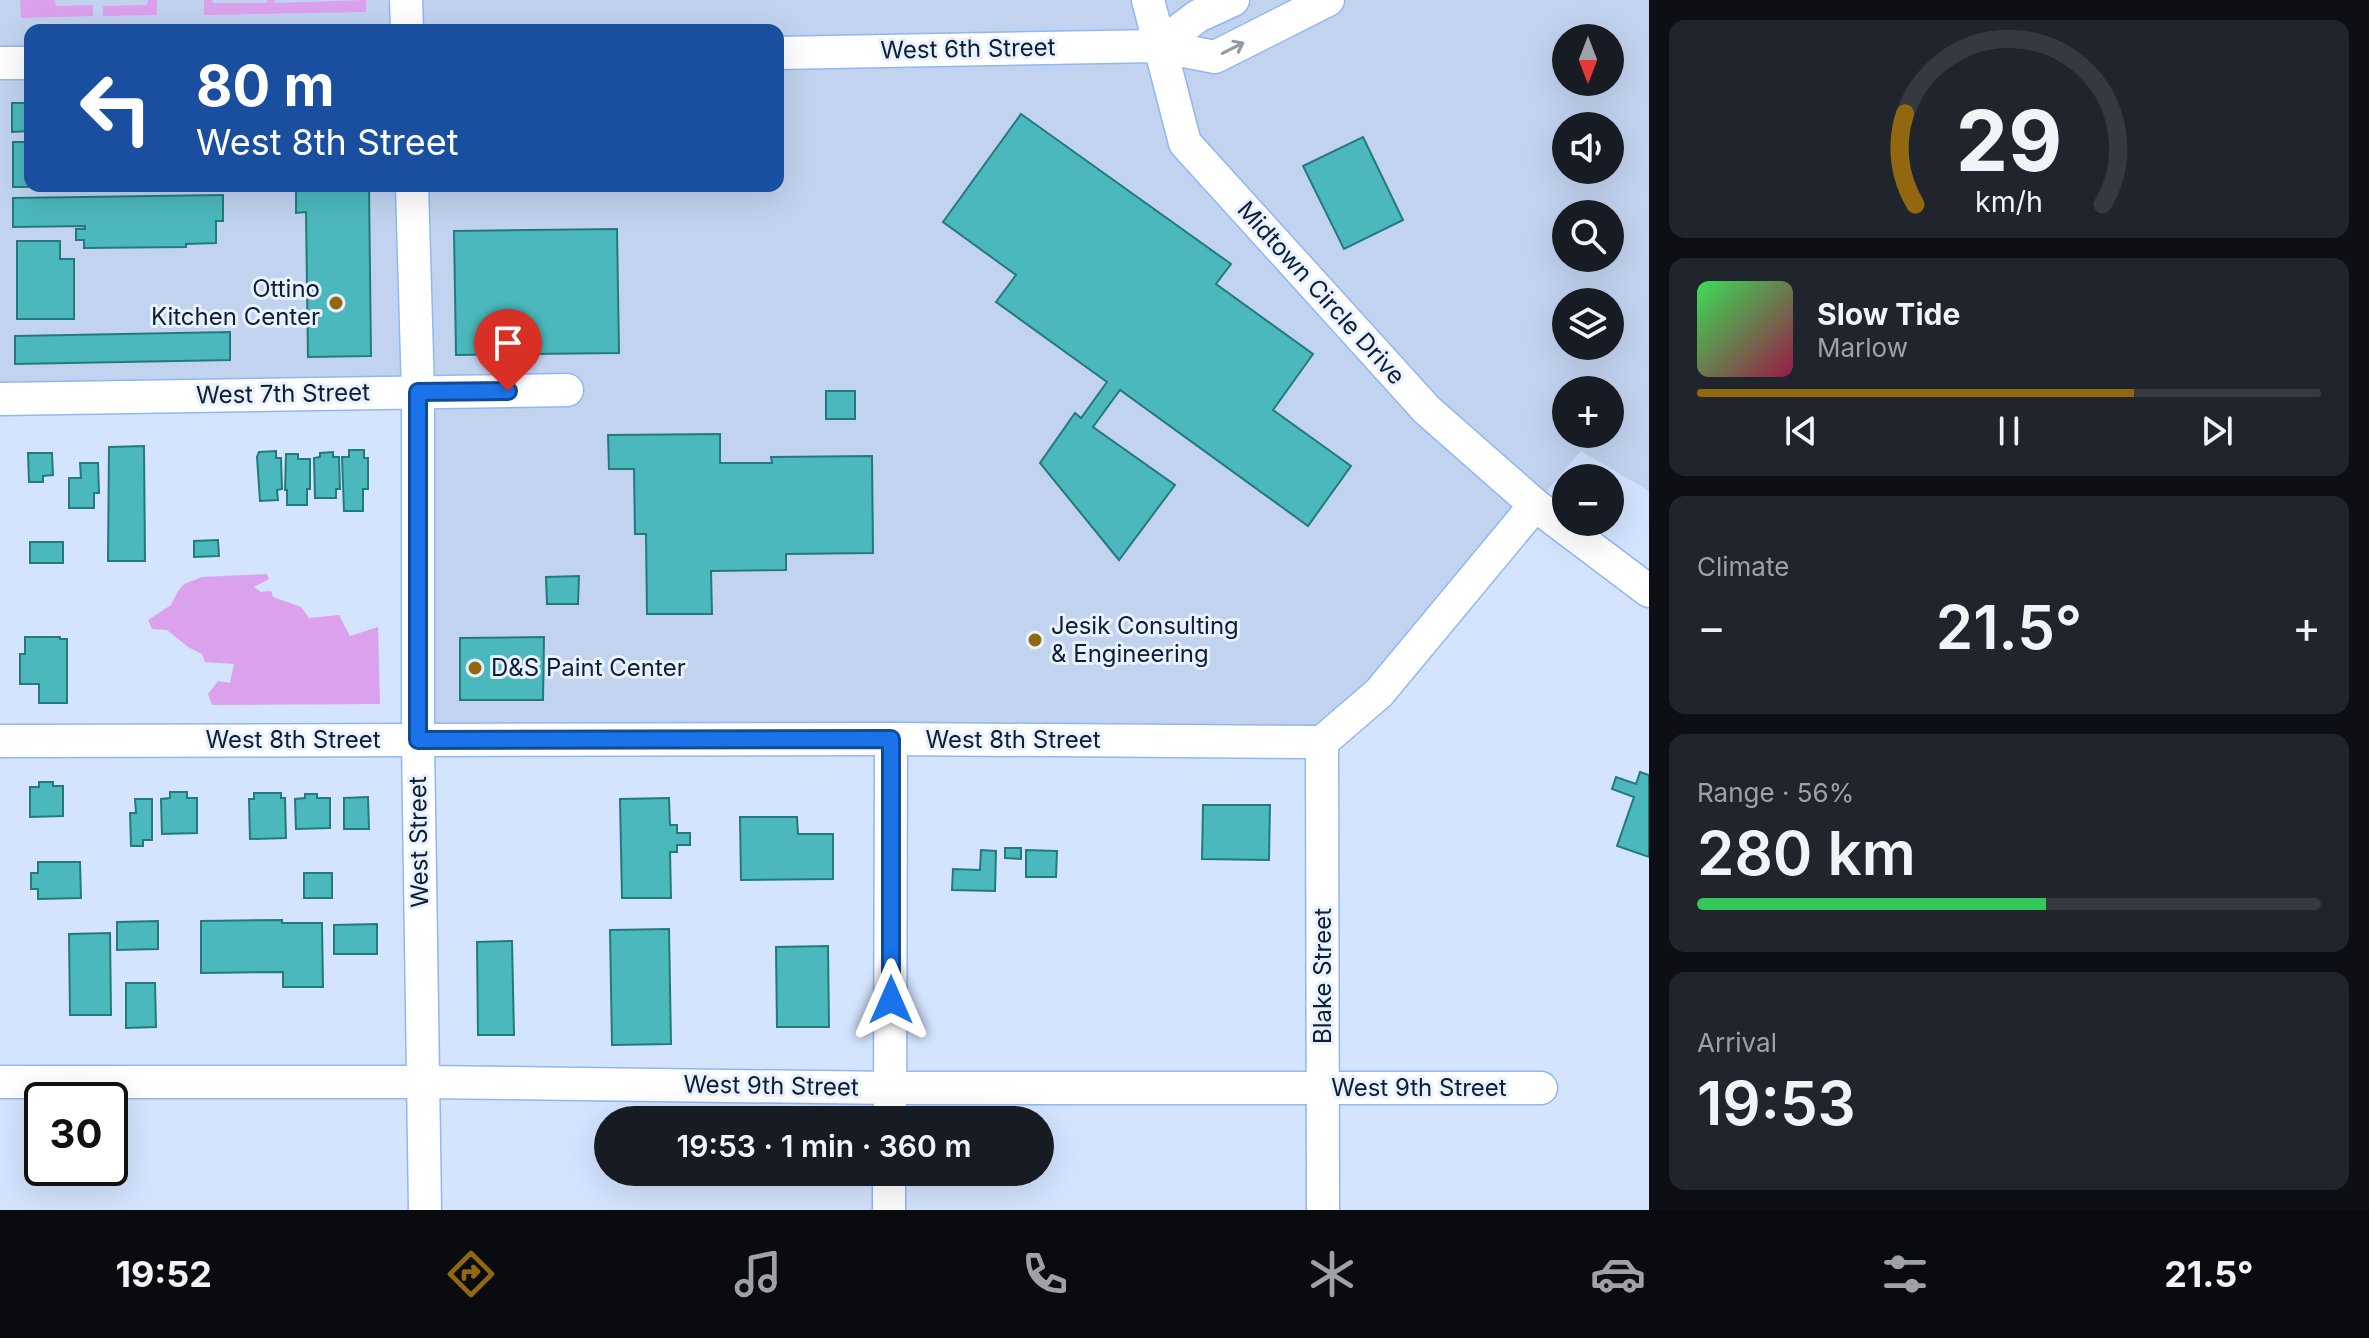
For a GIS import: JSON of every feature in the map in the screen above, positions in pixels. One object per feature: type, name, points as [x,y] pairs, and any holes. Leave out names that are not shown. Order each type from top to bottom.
[{"type":"street","points":[[406,0],[407,24]]},
{"type":"street","name":"Midtown Circle Drive","points":[[1148,0],[1185,143],[1427,410],[1535,505],[1649,591]]},
{"type":"street","points":[[1158,46],[1198,16],[1233,0]]},
{"type":"street","points":[[1158,46],[1215,57],[1328,0]]},
{"type":"street","name":"West 6th Street","points":[[784,53],[1158,46]]},
{"type":"street","points":[[0,63],[24,63]]},
{"type":"street","name":"West Street","points":[[412,192],[418,392],[418,740],[425,1210]]},
{"type":"street","name":"West 7th Street","points":[[0,399],[567,390]]},
{"type":"street","points":[[1322,742],[1379,693],[1535,505]]},
{"type":"street","points":[[890,1106],[891,739]]},
{"type":"street","name":"West 8th Street","points":[[0,741],[891,739],[1322,742]]},
{"type":"street","name":"Blake Street","points":[[1322,742],[1323,1210]]},
{"type":"street","name":"West 9th Street","points":[[0,1082],[423,1082],[890,1088],[1541,1088]]},
{"type":"street","points":[[889,1186],[889,1210]]},
{"type":"shaded area","points":[[0,0],[1649,0],[1649,491],[1624,476],[1624,464],[1603,464],[1581,451],[1570,464],[1552,464],[1552,485],[1322,742],[418,740],[418,392],[0,399]]},
{"type":"shaded area","points":[[20,0],[55,0],[56,6],[93,5],[93,16],[21,18]]},
{"type":"shaded area","points":[[148,0],[157,0],[157,15],[103,16],[103,6],[147,5]]},
{"type":"shaded area","points":[[204,0],[212,0],[213,3],[267,3],[267,0],[275,0],[275,3],[366,0],[366,12],[204,15]]},
{"type":"shaded area","points":[[267,574],[269,579],[254,587],[261,592],[271,591],[273,597],[301,607],[309,618],[339,615],[350,636],[378,627],[380,704],[212,705],[208,694],[218,681],[230,683],[234,664],[205,662],[202,654],[167,630],[152,629],[148,620],[171,605],[184,584],[202,577]]},
{"type":"building","points":[[12,103],[24,103],[24,131],[12,132]]},
{"type":"building","points":[[1021,114],[1231,264],[1216,284],[1313,354],[1273,410],[1351,466],[1308,526],[1120,390],[1093,427],[1175,485],[1119,560],[1040,463],[1075,413],[1081,418],[1107,382],[996,302],[1016,275],[943,222]]},
{"type":"building","points":[[1363,137],[1403,220],[1344,249],[1303,166]]},
{"type":"building","points":[[13,142],[24,142],[24,187],[13,187]]},
{"type":"building","points":[[296,192],[369,192],[371,356],[308,357],[306,212],[296,213]]},
{"type":"building","points":[[223,195],[223,221],[216,221],[216,243],[186,244],[186,247],[84,248],[84,240],[76,240],[76,229],[85,229],[85,226],[13,227],[13,198]]},
{"type":"building","points":[[617,229],[619,353],[456,355],[454,231]]},
{"type":"building","points":[[17,241],[60,241],[60,259],[74,259],[74,319],[17,319]]},
{"type":"building","points":[[230,332],[230,360],[15,364],[15,336]]},
{"type":"building","points":[[826,391],[855,391],[855,419],[826,419]]},
{"type":"building","points":[[720,434],[720,463],[772,463],[771,457],[872,456],[873,553],[786,554],[786,570],[711,571],[712,614],[647,614],[646,534],[635,534],[634,469],[609,469],[608,435]]},
{"type":"building","points":[[144,446],[145,561],[108,561],[109,447]]},
{"type":"building","points":[[349,450],[364,450],[364,458],[368,458],[368,489],[363,489],[363,511],[344,511],[342,457],[349,457]]},
{"type":"building","points":[[276,451],[276,458],[281,458],[282,489],[277,490],[278,500],[260,501],[257,457],[259,452]]},
{"type":"building","points":[[333,452],[333,457],[339,457],[340,489],[336,489],[336,498],[315,498],[314,458],[320,457],[320,453]]},
{"type":"building","points":[[28,453],[52,453],[53,475],[43,476],[43,482],[29,482]]},
{"type":"building","points":[[286,454],[298,454],[298,459],[310,459],[307,505],[287,505]]},
{"type":"building","points":[[80,463],[98,463],[99,493],[94,493],[94,508],[69,508],[69,478],[81,478]]},
{"type":"building","points":[[218,540],[219,556],[194,557],[194,541]]},
{"type":"building","points":[[30,542],[63,542],[63,563],[30,563]]},
{"type":"building","points":[[579,576],[578,604],[547,604],[546,577]]},
{"type":"building","points":[[25,637],[67,639],[67,703],[39,703],[39,684],[20,684],[20,654],[25,654]]},
{"type":"building","points":[[544,637],[543,700],[460,700],[460,638]]},
{"type":"building","points":[[1640,772],[1649,775],[1649,857],[1617,846],[1634,797],[1612,789],[1616,777],[1636,784]]},
{"type":"building","points":[[39,782],[63,786],[63,816],[30,817],[30,787],[39,787]]},
{"type":"building","points":[[170,792],[187,792],[187,798],[197,798],[197,833],[162,834],[161,799],[170,798]]},
{"type":"building","points":[[254,793],[281,793],[281,798],[285,798],[286,838],[250,839],[249,799],[254,799]]},
{"type":"building","points":[[305,794],[330,798],[330,828],[296,829],[295,799],[305,798]]},
{"type":"building","points":[[368,797],[369,829],[344,829],[344,798]]},
{"type":"building","points":[[669,798],[670,825],[677,825],[677,833],[690,833],[690,845],[677,845],[677,852],[670,852],[671,898],[622,898],[620,799]]},
{"type":"building","points":[[135,799],[152,799],[152,840],[143,840],[143,846],[131,846],[130,813],[136,813]]},
{"type":"building","points":[[1203,805],[1270,805],[1269,860],[1202,859]]},
{"type":"building","points":[[740,817],[797,817],[798,834],[833,834],[833,879],[741,880]]},
{"type":"building","points":[[1005,848],[1021,848],[1021,859],[1005,858]]},
{"type":"building","points":[[981,850],[996,851],[995,891],[952,890],[953,869],[980,870]]},
{"type":"building","points":[[1026,850],[1057,851],[1056,877],[1026,877]]},
{"type":"building","points":[[38,862],[80,862],[81,898],[38,899],[38,889],[31,889],[31,873],[38,873]]},
{"type":"building","points":[[304,873],[332,873],[332,898],[304,898]]},
{"type":"building","points":[[282,920],[282,923],[322,923],[323,987],[283,987],[283,972],[201,973],[201,921]]},
{"type":"building","points":[[158,921],[158,949],[117,950],[117,922]]},
{"type":"building","points":[[377,924],[377,954],[334,954],[334,925]]},
{"type":"building","points":[[669,929],[671,1044],[612,1045],[610,930]]},
{"type":"building","points":[[110,933],[111,1015],[70,1015],[69,934]]},
{"type":"building","points":[[512,941],[514,1035],[478,1035],[477,942]]},
{"type":"building","points":[[828,946],[829,1027],[777,1027],[776,947]]},
{"type":"building","points":[[126,983],[155,983],[156,1027],[126,1028]]},
{"type":"place","name":"Ottino Kitchen Center","points":[[336,303]]},
{"type":"place","name":"Jesik Consulting & Engineering","points":[[1035,640]]},
{"type":"place","name":"D&S Paint Center","points":[[475,668]]},
{"type":"route","points":[[508,391],[418,392],[418,740],[891,739],[891,1000]]}]
